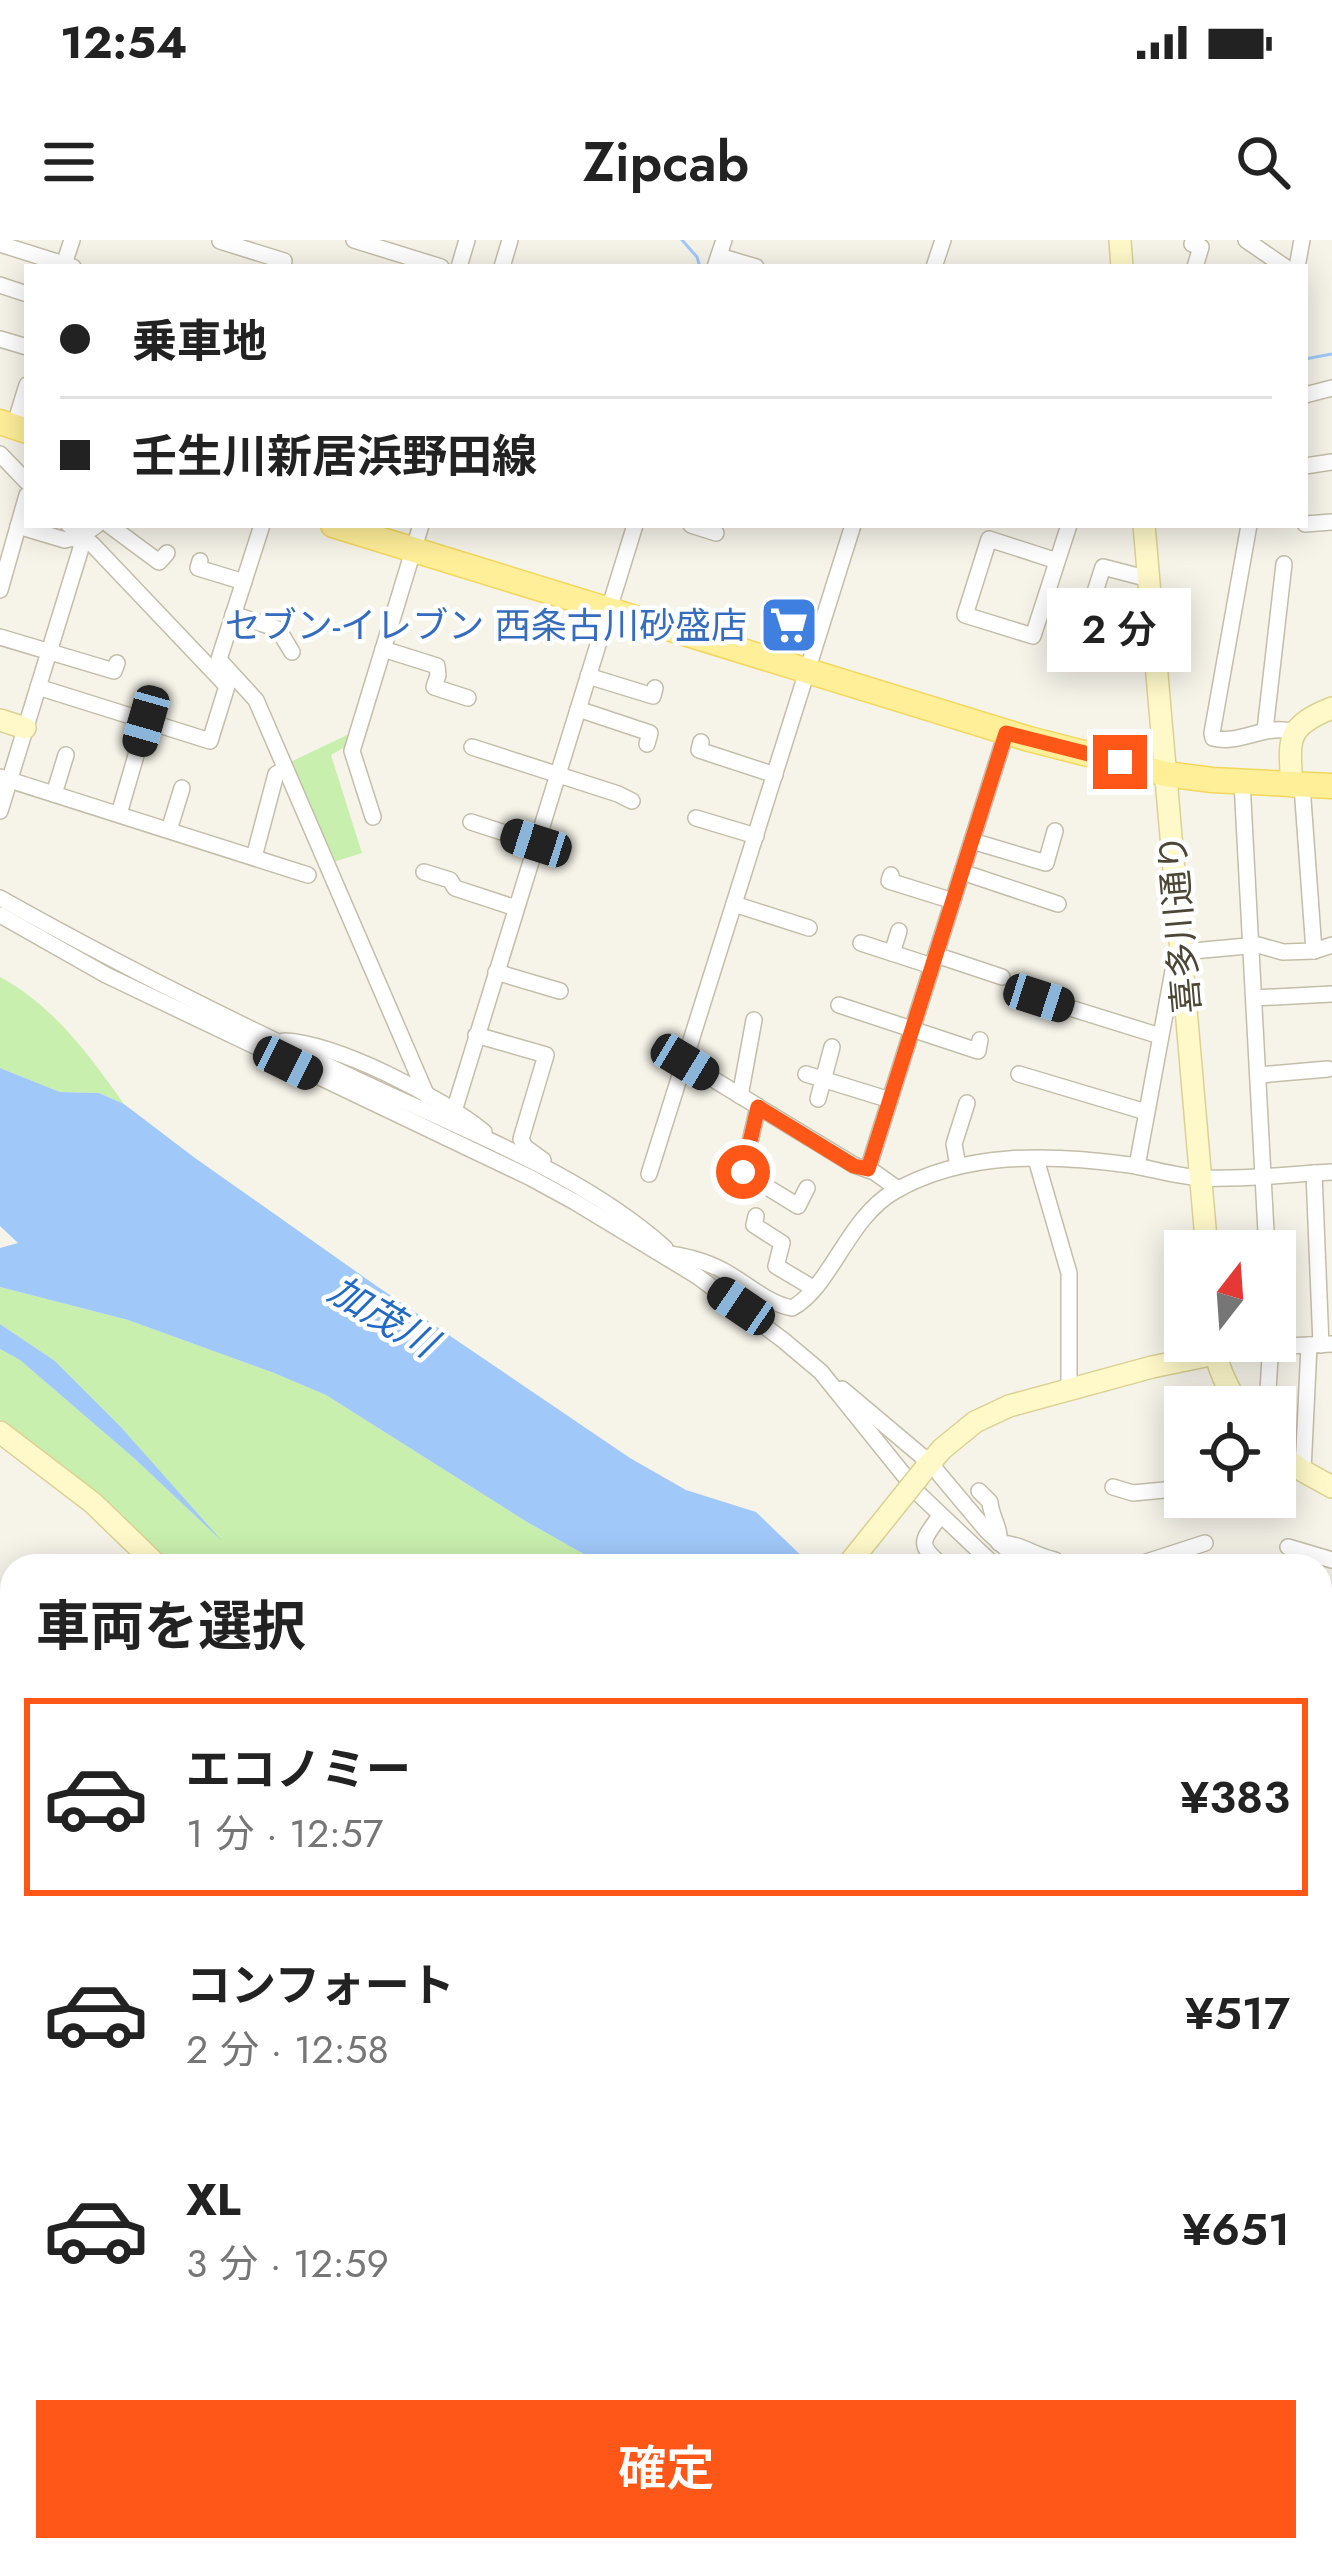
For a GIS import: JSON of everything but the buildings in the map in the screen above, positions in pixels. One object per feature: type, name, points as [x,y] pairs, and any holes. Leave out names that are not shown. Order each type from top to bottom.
[{"type":"main road","points":[[353,528],[417,537],[609,610],[1006,733],[1166,774],[1332,786]]},
{"type":"street","points":[[220,241],[283,264],[291,240]]},
{"type":"street","points":[[357,240],[432,264]]},
{"type":"street","points":[[416,259],[421,240]]},
{"type":"street","points":[[1246,240],[1281,264]]},
{"type":"street","points":[[0,244],[61,264]]},
{"type":"street","points":[[1192,244],[1202,247],[1196,264]]},
{"type":"street","points":[[14,427],[24,395]]},
{"type":"street","points":[[0,454],[24,479]]},
{"type":"street","points":[[0,590],[24,505]]},
{"type":"street","points":[[18,526],[24,528]]},
{"type":"street","points":[[25,528],[65,540],[74,531]]},
{"type":"street","points":[[113,528],[159,562],[167,553]]},
{"type":"street","points":[[38,687],[210,741],[227,686],[219,659],[261,528]]},
{"type":"street","points":[[454,1111],[634,528]]},
{"type":"street","points":[[700,528],[716,533]]},
{"type":"street","points":[[650,1174],[852,528]]},
{"type":"street","points":[[1057,561],[988,539],[964,615],[1033,635],[1068,528]]},
{"type":"street","name":"喜多川通り","points":[[1144,528],[1207,1230]]},
{"type":"street","points":[[1248,528],[1212,733],[1226,740],[1277,727],[1295,732]]},
{"type":"street","points":[[0,811],[5,778],[26,728],[81,548],[74,531]]},
{"type":"street","points":[[74,531],[256,700],[282,770],[427,1096]]},
{"type":"street","points":[[373,817],[352,751],[417,537]]},
{"type":"street","points":[[200,561],[198,568],[244,582]]},
{"type":"street","points":[[1264,730],[1284,564]]},
{"type":"street","points":[[1081,635],[1103,566],[1149,579]]},
{"type":"street","points":[[1089,610],[1153,630]]},
{"type":"street","points":[[233,614],[278,629],[292,652]]},
{"type":"street","points":[[0,637],[114,670],[117,663]]},
{"type":"street","points":[[383,649],[437,666],[434,687],[468,698]]},
{"type":"street","points":[[588,676],[653,696],[656,688]]},
{"type":"street","points":[[1314,951],[1291,759],[1295,732],[1302,722],[1332,708]]},
{"type":"street","points":[[578,710],[650,733],[646,744]]},
{"type":"street","points":[[0,720],[26,728]]},
{"type":"street","points":[[119,814],[146,721]]},
{"type":"street","points":[[868,1169],[1006,733]]},
{"type":"street","points":[[701,742],[699,750],[775,775]]},
{"type":"street","points":[[472,747],[632,801]]},
{"type":"street","points":[[54,794],[66,755]]},
{"type":"street","points":[[254,857],[282,770]]},
{"type":"street","points":[[5,778],[308,874]]},
{"type":"street","points":[[1242,782],[1266,1230]]},
{"type":"street","points":[[169,830],[182,788]]},
{"type":"street","points":[[696,818],[756,836]]},
{"type":"street","points":[[471,822],[536,843]]},
{"type":"street","points":[[972,841],[1046,863],[1055,831]]},
{"type":"street","points":[[424,872],[450,880],[455,888],[516,908]]},
{"type":"street","points":[[962,872],[1058,904]]},
{"type":"street","points":[[891,874],[889,881],[953,902]]},
{"type":"street","points":[[0,898],[122,966],[551,1172],[625,1214],[669,1256],[714,1266],[783,1306],[798,1306],[852,1231],[888,1195],[958,1166],[1020,1157],[1137,1166],[1203,1178],[1332,1172]]},
{"type":"street","points":[[734,904],[809,928]]},
{"type":"street","points":[[1311,914],[1332,910]]},
{"type":"street","points":[[0,915],[106,975],[531,1178],[669,1256],[741,1306],[821,1372],[927,1466],[1011,1554]]},
{"type":"street","points":[[892,953],[899,931]]},
{"type":"street","points":[[861,943],[1002,977]]},
{"type":"street","points":[[1137,1166],[1174,960],[1182,952],[1251,945],[1283,952],[1332,945]]},
{"type":"street","points":[[496,972],[560,992]]},
{"type":"street","points":[[1254,998],[1332,994]]},
{"type":"street","points":[[1038,998],[1160,1036]]},
{"type":"street","points":[[838,1005],[978,1051],[980,1040]]},
{"type":"street","points":[[740,1096],[754,1020]]},
{"type":"street","points":[[476,1035],[545,1055],[521,1139],[551,1172]]},
{"type":"street","points":[[275,1040],[321,1046],[427,1096],[478,1127],[497,1146]]},
{"type":"street","points":[[818,1099],[832,1047]]},
{"type":"street","points":[[685,1062],[898,1189]]},
{"type":"street","points":[[1259,1076],[1328,1070]]},
{"type":"street","points":[[806,1074],[890,1100]]},
{"type":"street","points":[[1019,1074],[1146,1112]]},
{"type":"street","points":[[958,1166],[954,1144],[967,1102]]},
{"type":"street","points":[[758,1107],[737,1168],[798,1206],[807,1188]]},
{"type":"street","points":[[1036,1159],[1069,1273],[1069,1388]]},
{"type":"street","points":[[1303,1471],[1320,1345],[1314,1173]]},
{"type":"street","points":[[756,1216],[754,1225],[782,1243],[776,1266],[813,1288]]},
{"type":"street","points":[[857,1554],[927,1466],[976,1422],[1009,1406],[1164,1362]]},
{"type":"street","points":[[821,1372],[904,1478],[981,1554]]},
{"type":"street","points":[[0,1432],[93,1503],[146,1554]]},
{"type":"street","points":[[1296,1466],[1332,1487]]},
{"type":"street","points":[[1113,1487],[1133,1493],[1164,1490]]},
{"type":"street","points":[[979,1491],[990,1502],[999,1543]]},
{"type":"street","points":[[932,1554],[923,1545],[924,1538],[940,1516]]},
{"type":"street","points":[[999,1543],[1037,1554]]},
{"type":"street","points":[[1171,1554],[1205,1543]]},
{"type":"green space","points":[[347,735],[350,744],[331,755],[362,853],[327,864],[284,765]]},
{"type":"green space","points":[[0,977],[54,1017],[124,1104],[99,1093],[60,1092],[0,1068]]},
{"type":"green space","points":[[0,1287],[128,1320],[274,1373],[326,1395],[584,1554],[162,1554],[90,1488],[0,1419],[0,1349],[20,1360],[208,1527],[120,1426],[55,1361],[0,1324]]},
{"type":"water","name":"加茂川","points":[[0,1068],[60,1092],[99,1093],[124,1104],[378,1287],[630,1458],[686,1490],[756,1512],[800,1554],[584,1554],[326,1395],[128,1320],[0,1287],[0,1248],[18,1243],[0,1226]]},
{"type":"water","points":[[0,1324],[55,1361],[222,1541],[135,1459],[20,1360],[0,1349]]},
{"type":"waterway","points":[[682,240],[699,264]]},
{"type":"waterway","points":[[1308,358],[1332,354]]},
{"type":"place","name":"セブン-イレブン 西条古川砂盛店","points":[[789,625]]},
{"type":"route","points":[[743,1172],[758,1107],[854,1166],[868,1169],[1006,733],[1120,762]]}]
